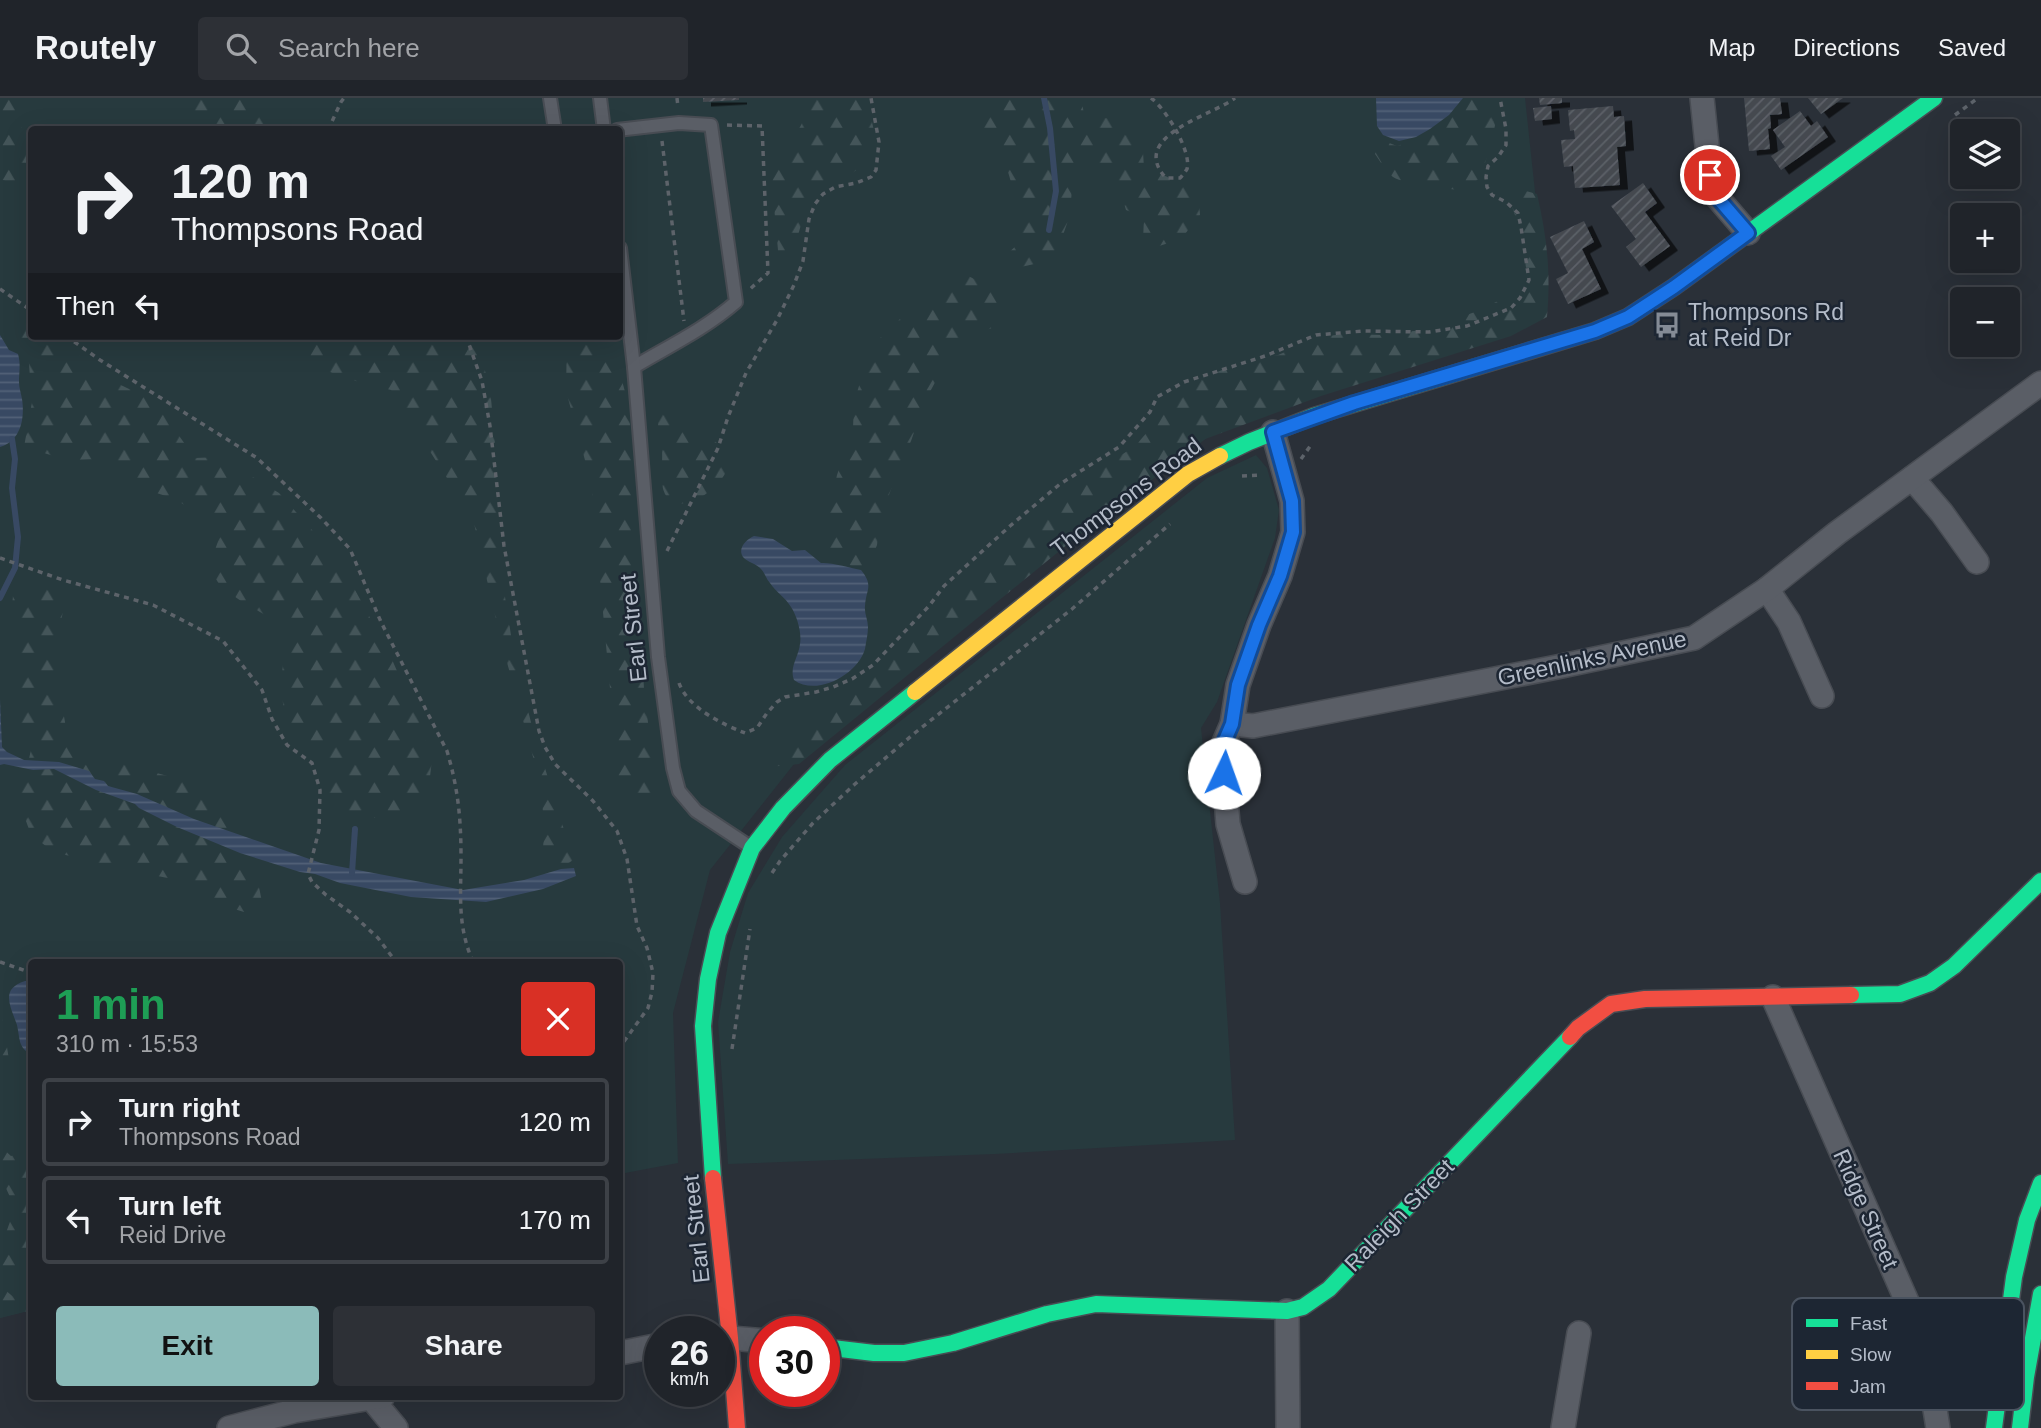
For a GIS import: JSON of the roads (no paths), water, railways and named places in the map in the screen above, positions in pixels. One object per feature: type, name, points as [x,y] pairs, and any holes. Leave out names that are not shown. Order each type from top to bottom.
[{"type":"main road","name":"Thompsons Road","points":[[703,1026],[708,979],[718,933],[752,848],[783,808],[830,760],[1115,531],[1198,468],[1216,457],[1273,432],[1354,403],[1595,331],[1628,317],[1674,287],[1934,98]]},
{"type":"main road","name":"Raleigh Street","points":[[840,1349],[901,1353],[931,1349],[1068,1307],[1096,1304],[1287,1311],[1303,1307],[1329,1289],[1578,1028],[1611,1004],[1645,999],[1900,994],[1930,983],[1954,966],[2041,881]]},
{"type":"main road","name":"Earl Street","points":[[703,1026],[723,1316]]},
{"type":"main road","points":[[2010,1298],[2030,1208],[2041,1183]]},
{"type":"main road","points":[[2024,1393],[2041,1294]]},
{"type":"main road","name":"Earl Street","points":[[734,1407],[737,1428]]},
{"type":"main road","points":[[1994,1428],[1995,1410]]},
{"type":"main road","points":[[2020,1428],[2022,1410]]},
{"type":"street","points":[[1702,98],[1710,175],[1717,197],[1748,233]]},
{"type":"street","name":"Greenlinks Avenue","points":[[1232,724],[1253,726],[1694,638],[1767,589],[1837,533],[2041,383]]},
{"type":"street","points":[[1245,882],[1228,824],[1222,747],[1232,724],[1238,685],[1280,576],[1293,532],[1292,501],[1273,432]]},
{"type":"street","points":[[1912,478],[1942,513],[1977,562]]},
{"type":"street","points":[[1767,589],[1789,622],[1822,696]]},
{"type":"street","name":"Ridge Street","points":[[1773,997],[1905,1298]]},
{"type":"street","points":[[1287,1311],[1288,1428]]},
{"type":"street","points":[[1563,1428],[1579,1333]]},
{"type":"street","points":[[623,1352],[644,1348]]},
{"type":"street","points":[[229,1428],[294,1411],[364,1400]]},
{"type":"street","points":[[378,1400],[396,1428]]},
{"type":"street","name":"Ridge Street","points":[[1935,1410],[1938,1428]]},
{"type":"lane","points":[[550,98],[554,126]]},
{"type":"lane","points":[[600,98],[604,126]]},
{"type":"lane","points":[[623,129],[679,123],[711,125],[736,302],[718,318],[634,367]]},
{"type":"lane","name":"Earl Street","points":[[623,274],[634,367],[658,657],[673,768],[679,791],[696,811],[752,848]]},
{"type":"water","points":[[1376,98],[1463,98],[1449,115],[1430,129],[1416,137],[1399,141],[1383,135],[1377,126]]},
{"type":"water","points":[[0,335],[9,350],[18,354],[23,414],[20,428],[13,440],[0,447]]},
{"type":"water","points":[[754,536],[773,539],[792,551],[805,550],[821,563],[861,570],[865,575],[868,588],[865,609],[868,627],[865,649],[861,658],[846,674],[814,686],[803,685],[794,680],[793,671],[800,640],[798,625],[786,600],[762,571],[741,554],[742,547]]},
{"type":"water","points":[[0,699],[2,747],[7,752],[24,760],[59,762],[89,771],[95,779],[104,781],[108,786],[137,794],[194,819],[321,863],[463,890],[524,880],[561,869],[574,868],[576,876],[543,889],[486,902],[411,897],[300,872],[240,853],[177,827],[135,804],[96,790],[54,769],[33,770],[0,765]]},
{"type":"water","points":[[28,981],[28,1052],[20,1042],[9,999],[12,988]]},
{"type":"waterway","points":[[1044,98],[1050,128],[1056,191],[1049,230]]},
{"type":"waterway","points":[[0,598],[15,568],[18,537],[12,488],[15,459],[12,439]]},
{"type":"waterway","points":[[352,873],[355,829]]},
{"type":"place","name":"Thompsons Rd at Reid Dr","points":[[1667,325]]}]
